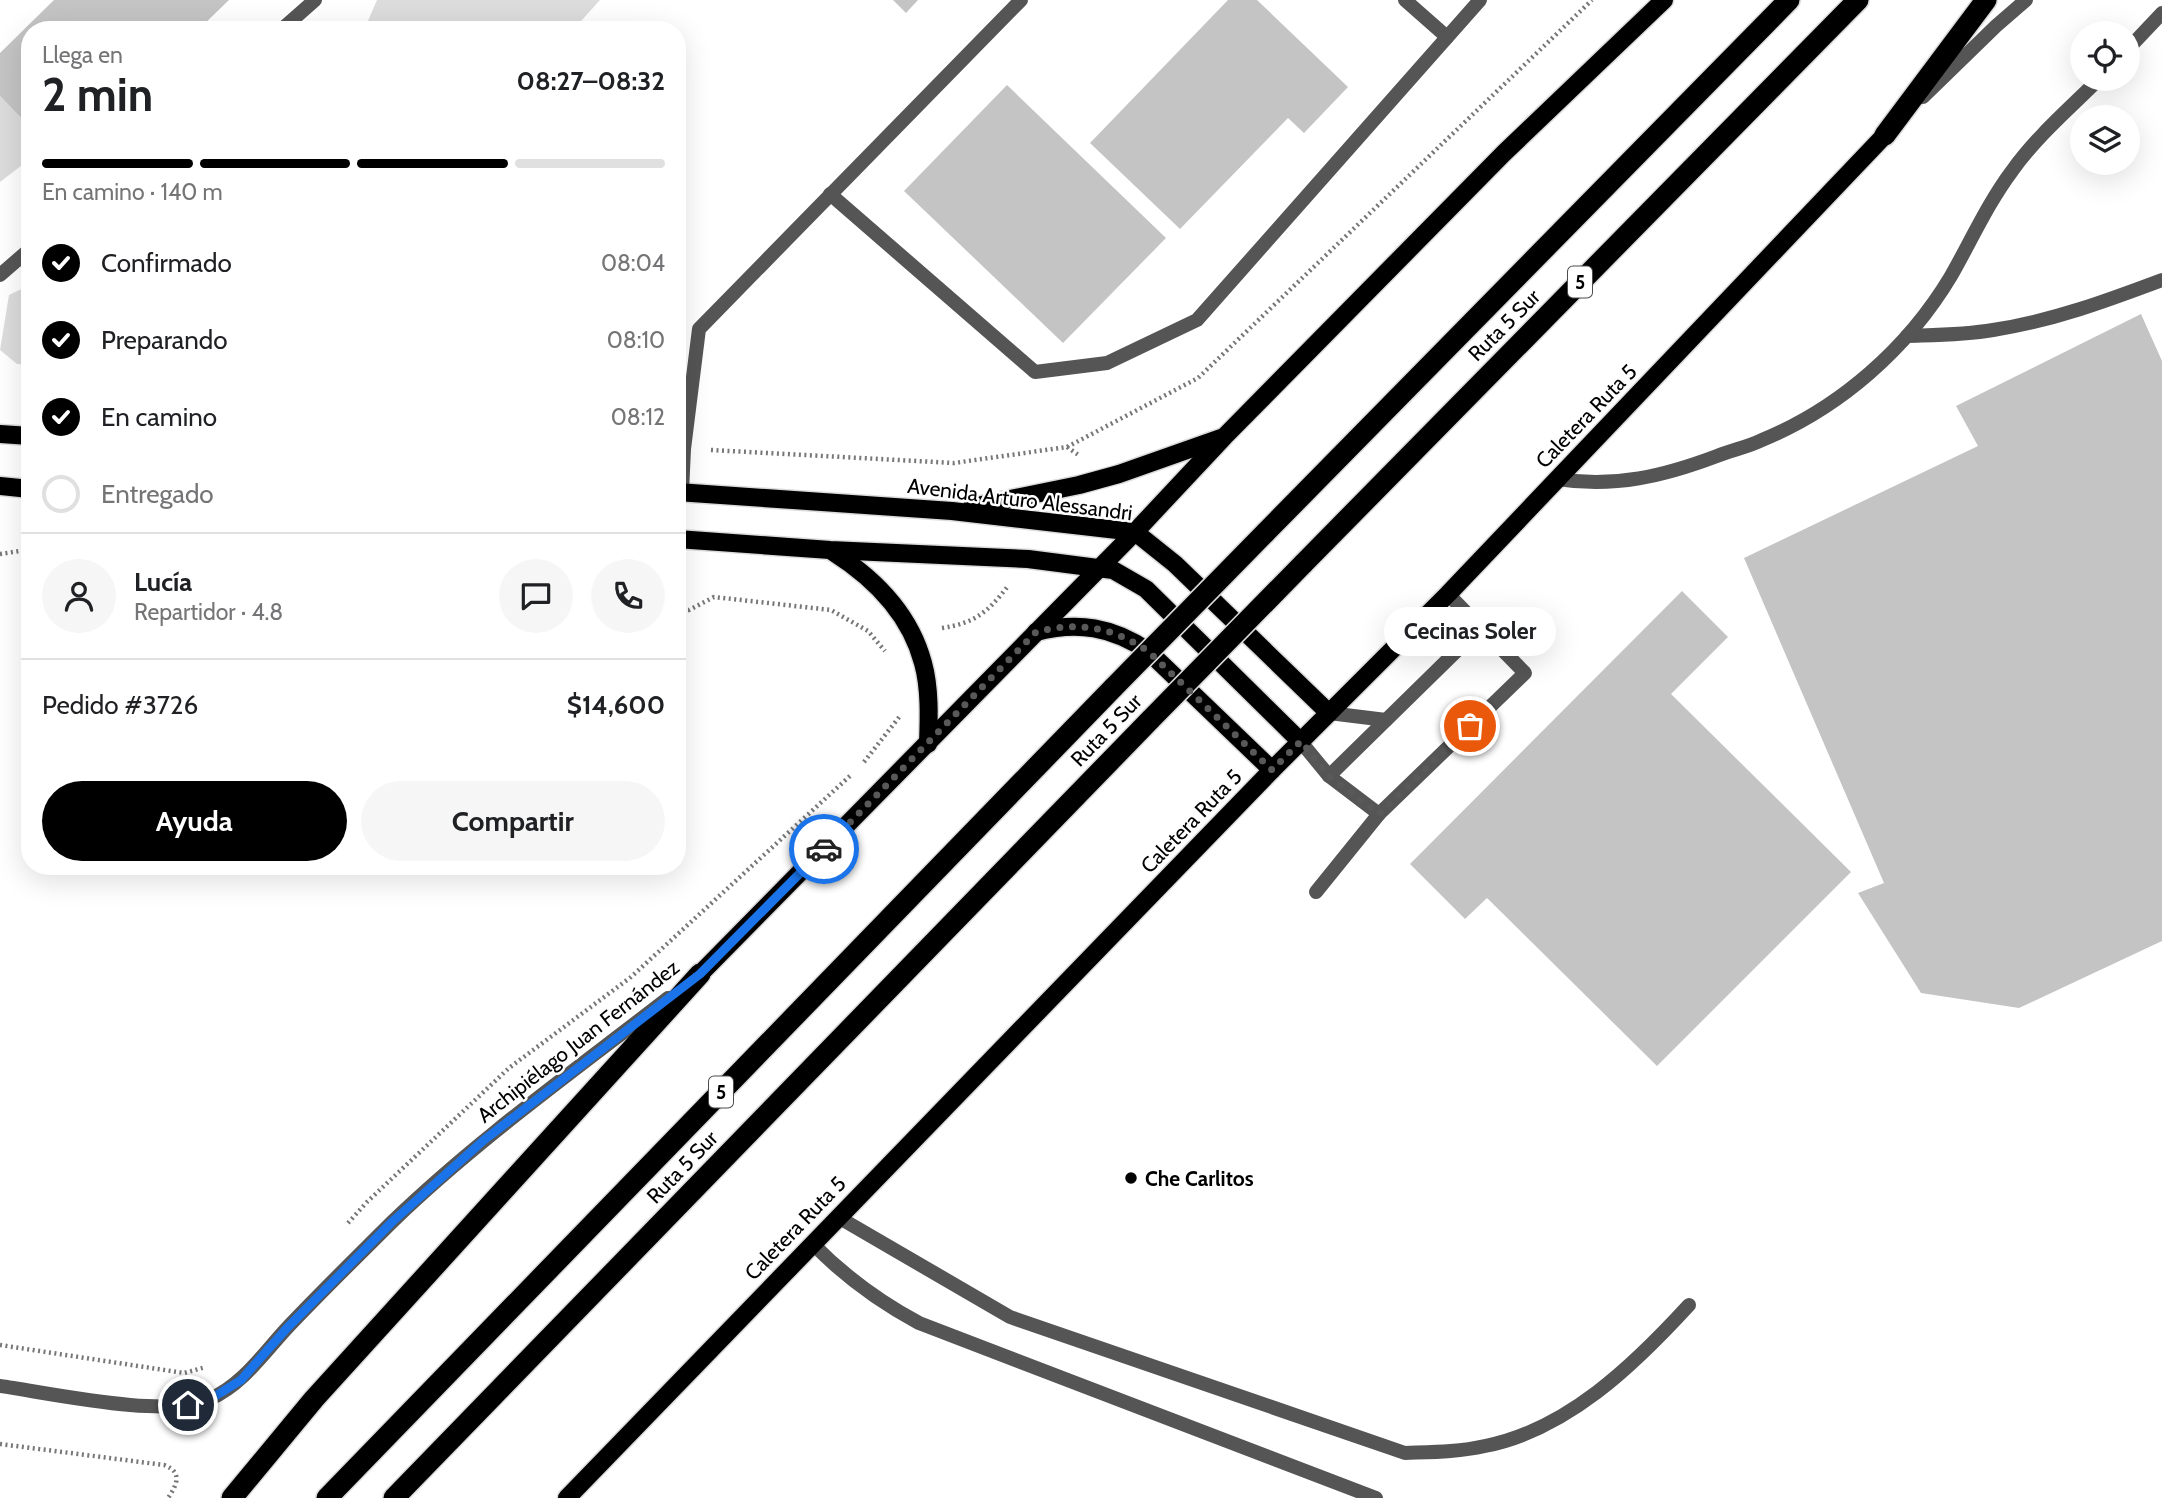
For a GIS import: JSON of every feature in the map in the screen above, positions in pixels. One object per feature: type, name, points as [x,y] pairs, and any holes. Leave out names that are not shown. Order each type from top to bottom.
[{"type":"highway","name":"Ruta 5 Sur","points":[[327,1498],[1114,687],[1789,0]]},
{"type":"highway","name":"Ruta 5 Sur","points":[[394,1498],[1151,719],[1858,0]]},
{"type":"highway","points":[[1885,135],[1986,0]]},
{"type":"highway","points":[[232,1498],[314,1399],[700,974]]},
{"type":"main road","points":[[700,974],[1504,153],[1664,0]]},
{"type":"main road","name":"Caletera Ruta 5","points":[[567,1498],[1272,770],[1448,594],[1885,135]]},
{"type":"main road","points":[[0,434],[21,435]]},
{"type":"main road","points":[[952,511],[1030,497],[1119,474],[1224,437]]},
{"type":"main road","points":[[0,486],[21,488]]},
{"type":"main road","name":"Avenida Arturo Alessandri","points":[[686,492],[952,511],[1135,532],[1175,564],[1329,713]]},
{"type":"main road","points":[[686,540],[830,550],[1028,559],[1101,566],[1124,574],[1146,589],[1301,741]]},
{"type":"main road","points":[[830,550],[860,569],[896,606],[913,633],[924,665],[929,714],[928,744]]},
{"type":"main road","points":[[1036,632],[1067,626],[1088,626],[1130,639],[1148,651],[1272,770]]},
{"type":"street","points":[[292,21],[316,0]]},
{"type":"street","points":[[686,433],[699,329],[1021,0]]},
{"type":"street","points":[[1405,0],[1447,37]]},
{"type":"street","points":[[831,194],[1035,372],[1107,363],[1197,320],[1480,0]]},
{"type":"street","name":"Caletera Ruta 5","points":[[1885,135],[2026,0]]},
{"type":"street","points":[[2140,36],[2162,13]]},
{"type":"street","points":[[1557,479],[1581,482],[1636,480],[1664,475],[1762,440],[1805,419],[1845,393],[1882,362],[1907,336],[1950,277],[2010,173],[2034,142],[2087,91]]},
{"type":"street","points":[[0,275],[21,257]]},
{"type":"street","points":[[1907,336],[1990,331],[2031,323],[2085,309],[2162,280]]},
{"type":"street","points":[[1316,892],[1379,814],[1525,673],[1448,594]]},
{"type":"street","points":[[1329,776],[1481,627]]},
{"type":"street","points":[[1329,713],[1386,720]]},
{"type":"street","points":[[1301,741],[1329,776],[1379,814]]},
{"type":"street","name":"Archipiélago Juan Fernández","points":[[0,1386],[158,1408],[209,1400],[241,1380],[287,1328],[393,1221],[484,1140],[700,974]]},
{"type":"street","points":[[838,1217],[1010,1317],[1405,1453],[1446,1452],[1487,1446],[1526,1434],[1563,1415],[1598,1392],[1689,1305]]},
{"type":"street","points":[[812,1243],[858,1286],[919,1323],[1376,1498]]},
{"type":"path","points":[[686,449],[954,463],[1067,447],[1198,378],[1591,0]]},
{"type":"path","points":[[1067,447],[1094,464],[1119,474]]},
{"type":"path","points":[[0,554],[21,551]]},
{"type":"path","points":[[686,610],[714,597],[831,610],[868,631],[893,660]]},
{"type":"path","points":[[862,765],[903,712]]},
{"type":"path","points":[[340,1231],[367,1202],[509,1068],[631,977],[852,774]]},
{"type":"path","points":[[0,1345],[184,1373],[214,1364]]},
{"type":"path","points":[[0,1444],[164,1465],[175,1471],[177,1477],[176,1487],[168,1498]]},
{"type":"shaded area","points":[[377,0],[600,0],[581,21],[368,21]]},
{"type":"shaded area","points":[[0,96],[21,118],[21,166],[0,182]]},
{"type":"shaded area","points":[[21,289],[21,364],[0,350],[9,295]]},
{"type":"building","points":[[54,0],[229,0],[207,21],[33,21]]},
{"type":"building","points":[[893,0],[918,0],[906,13]]},
{"type":"building","points":[[1228,0],[1257,0],[1348,87],[1304,133],[1288,118],[1180,229],[1090,143]]},
{"type":"building","points":[[21,32],[21,118],[0,96],[0,53]]},
{"type":"building","points":[[1007,85],[1166,238],[1063,343],[904,191]]},
{"type":"building","points":[[2141,314],[2162,361],[2162,941],[2019,1008],[1921,993],[1858,893],[1884,883],[1744,558],[1978,446],[1956,406]]},
{"type":"building","points":[[1682,591],[1728,637],[1671,694],[1851,872],[1657,1066],[1487,898],[1465,919],[1410,864]]},
{"type":"way so far","points":[[824,849],[1036,632],[1051,628],[1088,626],[1130,639],[1148,651],[1272,770],[1301,741],[1329,776],[1379,814],[1470,726]]},
{"type":"place","name":"Cecinas Soler","points":[[1470,726]]},
{"type":"place","name":"Che Carlitos","points":[[1131,1178]]},
{"type":"route","points":[[188,1405],[209,1400],[241,1380],[287,1328],[393,1221],[484,1140],[700,974],[824,849]]}]
